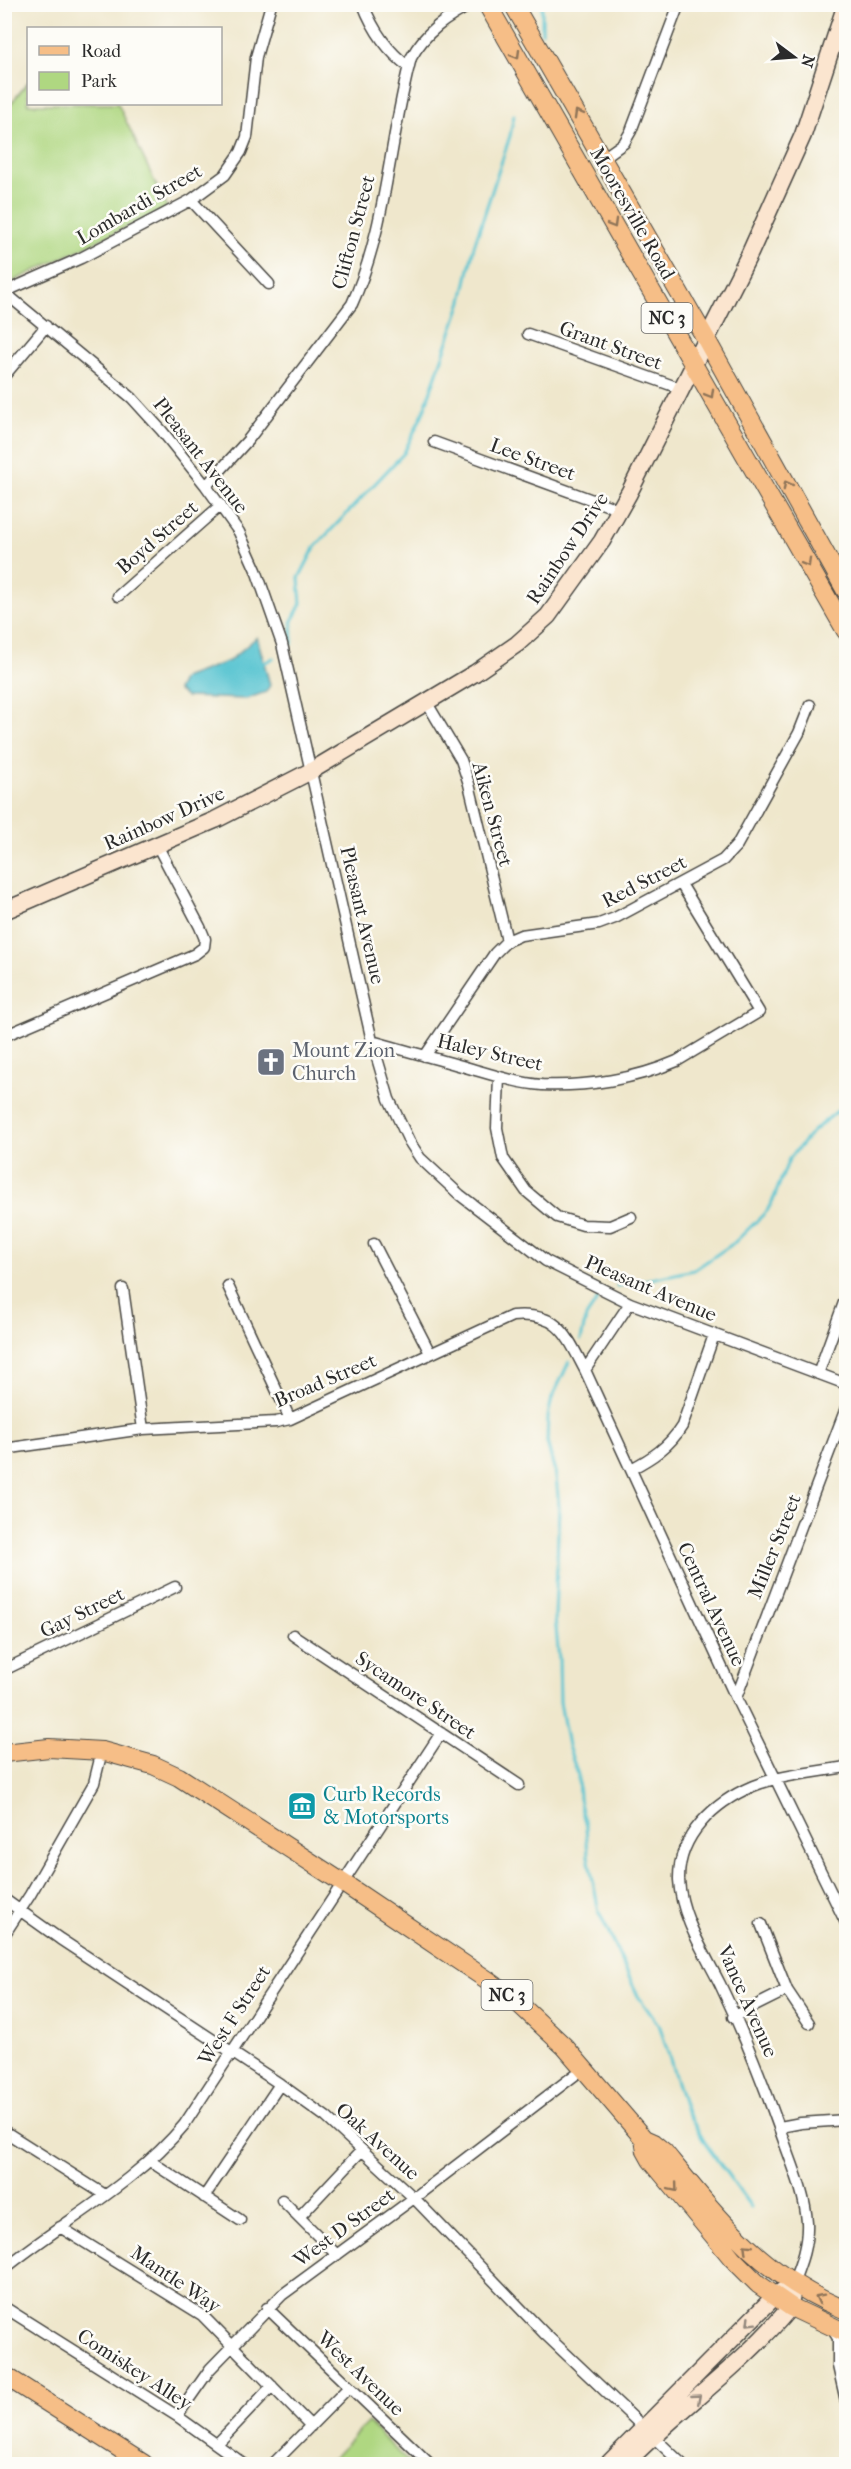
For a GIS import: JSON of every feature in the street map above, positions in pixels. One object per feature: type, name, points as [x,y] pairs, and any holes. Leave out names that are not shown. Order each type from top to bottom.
[{"type":"main road","name":"Mooresville Road","points":[[487,4],[846,631]]},
{"type":"main road","name":"Mooresville Road","points":[[513,4],[706,339],[846,591]]},
{"type":"main road","name":"Rainbow Drive","points":[[4,911],[215,820],[311,771],[475,674],[517,644],[548,616],[602,541],[620,510],[774,202],[803,135],[846,4]]},
{"type":"main road","name":"NC 3","points":[[4,1753],[49,1748],[102,1751],[153,1765],[179,1777],[343,1883],[511,1998],[541,2023],[584,2068],[644,2139],[664,2152],[741,2242],[768,2266],[793,2283],[846,2310]]},
{"type":"main road","name":"NC 3","points":[[644,2139],[646,2151],[651,2160],[738,2265],[782,2302],[846,2333]]},
{"type":"main road","points":[[608,2464],[649,2432],[782,2302],[793,2283]]},
{"type":"main road","points":[[4,2375],[144,2464]]},
{"type":"main road","points":[[625,2464],[649,2432]]},
{"type":"street","name":"Lombardi Street","points":[[4,292],[81,258],[191,200],[225,175],[241,152],[249,128],[256,57],[271,4]]},
{"type":"street","points":[[363,4],[371,25],[386,46],[409,67]]},
{"type":"street","name":"Clifton Street","points":[[206,486],[248,440],[352,304],[362,284],[380,211],[409,67],[419,42],[431,31],[473,4]]},
{"type":"street","points":[[603,158],[624,143],[631,131],[679,4]]},
{"type":"street","points":[[191,200],[269,284]]},
{"type":"street","name":"Pleasant Avenue","points":[[4,292],[132,398],[162,430],[221,505],[239,532],[278,627],[372,1041],[389,1099],[409,1141],[420,1158],[460,1195],[546,1261],[630,1303],[846,1384]]},
{"type":"street","points":[[4,376],[46,326]]},
{"type":"street","name":"Grant Street","points":[[528,334],[682,389]]},
{"type":"street","name":"Lee Street","points":[[434,442],[620,510]]},
{"type":"street","name":"Boyd Street","points":[[118,596],[221,505]]},
{"type":"street","name":"Aiken Street","points":[[427,702],[461,760],[469,784],[507,941]]},
{"type":"street","name":"Red Street","points":[[507,941],[521,935],[600,924],[681,884],[723,860],[737,845],[799,733],[810,705]]},
{"type":"street","points":[[4,1036],[195,954],[204,948],[205,939],[200,927],[157,845]]},
{"type":"street","name":"Haley Street","points":[[372,1041],[499,1077],[540,1084],[567,1085],[609,1080],[662,1067],[694,1052],[759,1012],[681,884]]},
{"type":"street","points":[[425,1056],[495,953],[507,941]]},
{"type":"street","points":[[499,1077],[497,1128],[503,1158],[526,1191],[557,1216],[583,1226],[610,1226],[631,1217]]},
{"type":"street","points":[[374,1244],[430,1353]]},
{"type":"street","points":[[228,1286],[290,1419]]},
{"type":"street","points":[[123,1289],[143,1429]]},
{"type":"street","points":[[818,1374],[846,1297]]},
{"type":"street","points":[[585,1370],[630,1303]]},
{"type":"street","name":"Broad Street","points":[[4,1449],[143,1429],[276,1422],[290,1419],[504,1319],[526,1315],[542,1317],[556,1324],[567,1336],[585,1370]]},
{"type":"street","points":[[631,1469],[655,1456],[674,1439],[682,1426],[714,1335]]},
{"type":"street","name":"Central Avenue","points":[[585,1370],[736,1698],[846,1923]]},
{"type":"street","name":"Miller Street","points":[[736,1698],[846,1408]]},
{"type":"street","name":"Gay Street","points":[[4,1670],[175,1587]]},
{"type":"street","name":"Sycamore Street","points":[[293,1635],[519,1785]]},
{"type":"street","name":"West F Street","points":[[4,2269],[150,2162],[183,2124],[441,1733]]},
{"type":"street","points":[[4,1935],[94,1783],[102,1751]]},
{"type":"street","name":"Vance Avenue","points":[[793,2283],[804,2253],[807,2223],[803,2194],[780,2127],[684,1905],[680,1884],[681,1862],[687,1844],[706,1816],[725,1802],[754,1786],[846,1767]]},
{"type":"street","name":"Oak Avenue","points":[[4,1899],[326,2117],[414,2198],[544,2333],[682,2464]]},
{"type":"street","points":[[761,1924],[788,1990],[809,2023]]},
{"type":"street","points":[[734,2017],[788,1990]]},
{"type":"street","name":"West D Street","points":[[177,2416],[203,2378],[267,2308],[584,2068]]},
{"type":"street","points":[[204,2197],[280,2084]]},
{"type":"street","points":[[780,2127],[846,2120]]},
{"type":"street","points":[[4,2132],[105,2195]]},
{"type":"street","points":[[299,2217],[363,2150]]},
{"type":"street","points":[[150,2162],[240,2220]]},
{"type":"street","points":[[282,2200],[337,2255]]},
{"type":"street","name":"Mantle Way","points":[[60,2227],[202,2315],[311,2426]]},
{"type":"street","name":"Comiskey Alley","points":[[4,2307],[177,2416],[244,2464]]},
{"type":"street","name":"West Avenue","points":[[267,2308],[430,2464]]},
{"type":"street","points":[[829,2326],[838,2338],[838,2366],[842,2372]]},
{"type":"street","points":[[846,2358],[842,2372],[846,2401]]},
{"type":"street","points":[[217,2444],[272,2385]]},
{"type":"street","points":[[273,2464],[349,2387]]},
{"type":"green space","points":[[27,83],[27,105],[118,105],[167,208],[5,285],[5,111]]},
{"type":"green space","points":[[368,2422],[408,2462],[406,2464],[327,2464]]},
{"type":"water","points":[[257,637],[270,685],[266,692],[246,699],[186,697],[177,690],[183,678],[229,661]]},
{"type":"waterway","points":[[542,4],[542,32]]},
{"type":"waterway","points":[[292,644],[292,621],[301,604],[299,578],[315,547],[404,453],[423,413],[462,301],[474,246],[510,136],[514,115]]},
{"type":"waterway","points":[[262,664],[273,658]]},
{"type":"waterway","points":[[617,1286],[694,1270],[734,1243],[767,1211],[789,1159],[813,1131],[846,1104]]},
{"type":"waterway","points":[[581,1340],[586,1317],[598,1299]]},
{"type":"waterway","points":[[569,1362],[552,1398],[548,1416],[547,1442],[556,1476],[559,1507],[555,1617],[560,1702],[568,1746],[578,1775],[579,1799],[586,1827],[588,1856],[599,1912],[638,1996],[660,2027],[685,2108],[705,2143],[751,2207]]},
{"type":"place","name":"Mount Zion Church","points":[[271,1062]]},
{"type":"place","name":"Curb Records & Motorsports","points":[[302,1806]]}]
